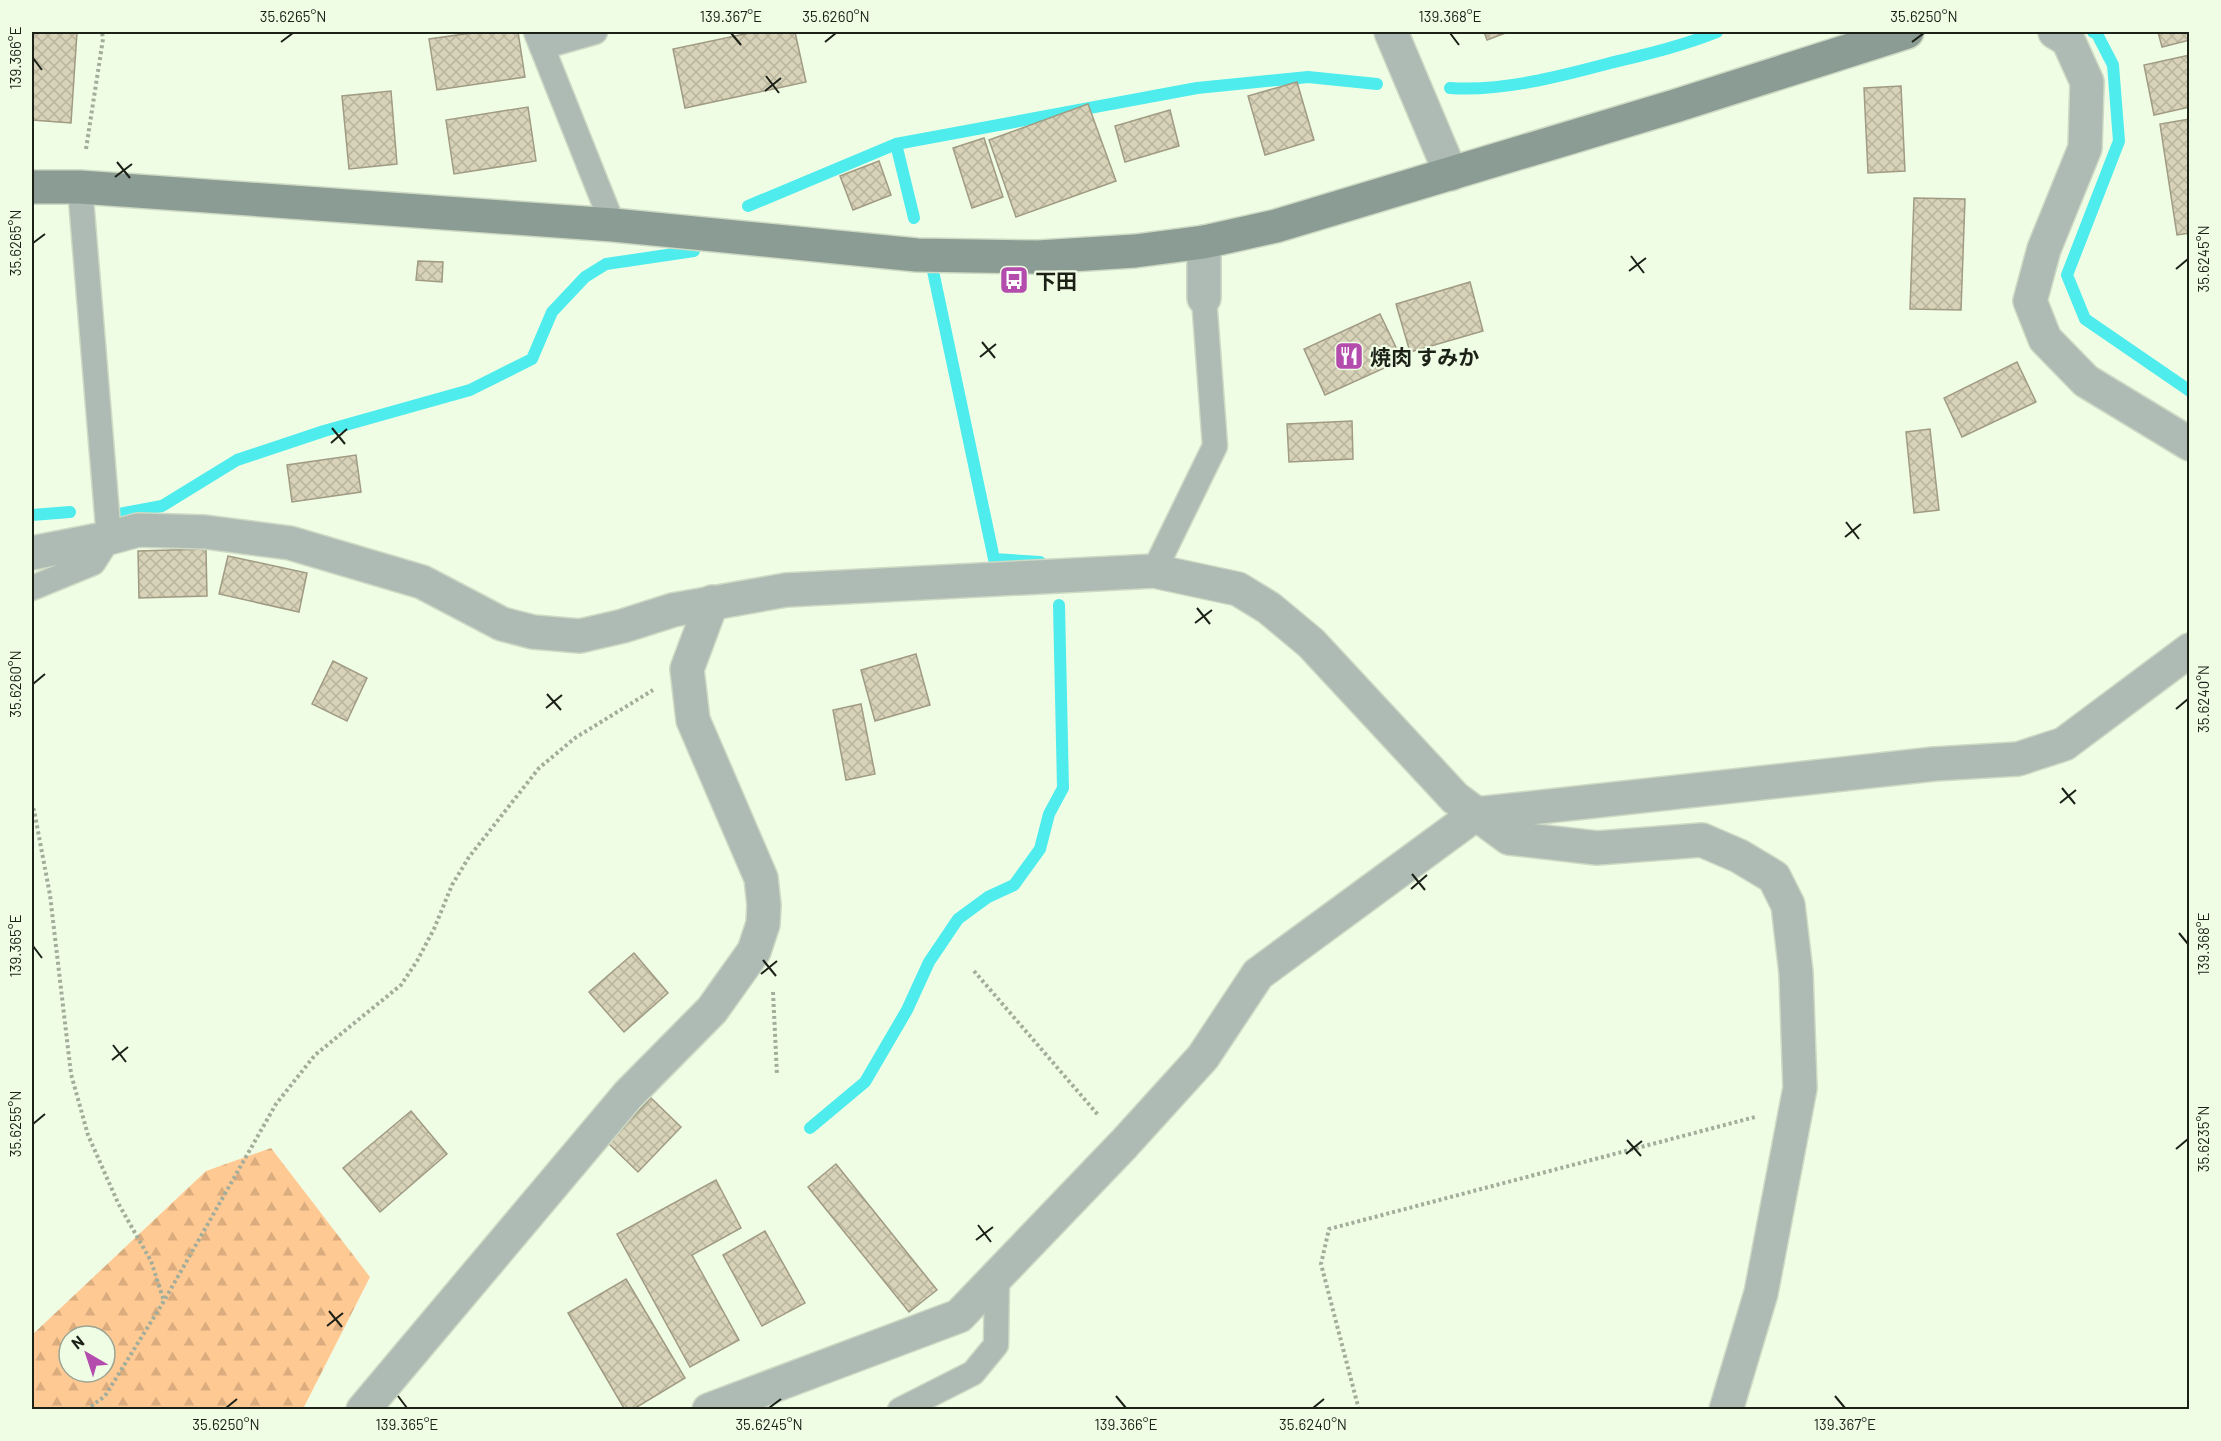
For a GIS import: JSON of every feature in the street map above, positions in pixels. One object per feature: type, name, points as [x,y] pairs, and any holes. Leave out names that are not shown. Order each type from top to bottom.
[{"type":"street","points":[[1391,32],[1451,174]]},
{"type":"street","points":[[32,187],[80,187],[613,225],[917,255],[1038,257],[1135,251],[1204,242],[1276,226],[1675,106],[1907,32]]},
{"type":"street","points":[[2055,32],[2068,39],[2087,82],[2085,148],[2044,249],[2030,301],[2045,339],[2086,381],[2190,444]]},
{"type":"street","points":[[1204,242],[1204,298]]},
{"type":"street","points":[[32,553],[138,530],[194,532],[290,543],[422,582],[502,624],[533,632],[580,636],[623,626],[672,610],[786,590],[1154,572],[1238,589],[1269,608],[1311,643],[1455,798],[1509,838],[1597,848],[1702,840],[1739,856],[1774,877],[1788,905],[1796,974],[1800,1088],[1761,1293],[1726,1410]]},
{"type":"street","points":[[363,1410],[628,1095],[712,1010],[754,951],[763,924],[764,905],[761,878],[693,720],[687,669],[712,602]]},
{"type":"street","points":[[709,1410],[959,1316],[1124,1144],[1203,1057],[1258,974],[1476,813],[1934,764],[2018,759],[2064,744],[2190,650]]},
{"type":"lane","points":[[595,32],[539,39],[613,225]]},
{"type":"lane","points":[[32,588],[93,562],[109,538],[80,187]]},
{"type":"lane","points":[[1154,572],[1215,446],[1204,298]]},
{"type":"lane","points":[[900,1410],[973,1372],[996,1345],[997,1276]]},
{"type":"path","points":[[80,187],[103,39],[102,32]]},
{"type":"path","points":[[86,1410],[105,1396],[164,1301],[276,1104],[315,1055],[400,986],[417,961],[434,929],[452,885],[469,857],[539,768],[575,738],[687,669]]},
{"type":"path","points":[[32,809],[50,895],[74,1084],[88,1135],[118,1203],[151,1262],[164,1301]]},
{"type":"path","points":[[974,971],[1124,1144]]},
{"type":"path","points":[[773,980],[777,1075]]},
{"type":"path","points":[[1359,1410],[1321,1264],[1329,1229],[1796,1106]]},
{"type":"green space","points":[[271,1148],[370,1277],[303,1409],[32,1409],[32,1335],[206,1171]]},
{"type":"building","points":[[32,32],[77,32],[71,123],[32,120]]},
{"type":"building","points":[[479,32],[518,32],[525,77],[437,90],[429,39]]},
{"type":"building","points":[[754,32],[795,32],[806,82],[685,108],[673,49]]},
{"type":"building","points":[[1484,32],[1508,32],[1487,40]]},
{"type":"building","points":[[2158,32],[2190,32],[2190,40],[2162,47]]},
{"type":"building","points":[[2190,55],[2190,107],[2154,115],[2144,65]]},
{"type":"building","points":[[1297,82],[1314,140],[1265,155],[1248,96]]},
{"type":"building","points":[[1901,86],[1905,171],[1868,173],[1864,88]]},
{"type":"building","points":[[391,91],[397,164],[349,169],[342,96]]},
{"type":"building","points":[[1088,104],[1116,181],[1016,217],[989,140]]},
{"type":"building","points":[[528,107],[536,161],[454,174],[446,120]]},
{"type":"building","points":[[1170,110],[1179,146],[1125,162],[1115,126]]},
{"type":"building","points":[[2190,119],[2190,233],[2177,235],[2160,124]]},
{"type":"building","points":[[984,138],[1003,197],[972,208],[953,148]]},
{"type":"building","points":[[879,161],[891,195],[853,210],[840,176]]},
{"type":"building","points":[[1914,198],[1965,199],[1961,310],[1910,309]]},
{"type":"building","points":[[418,261],[443,262],[442,282],[416,280]]},
{"type":"building","points":[[1470,282],[1483,331],[1410,352],[1396,304]]},
{"type":"building","points":[[1380,314],[1402,360],[1325,395],[1304,349]]},
{"type":"building","points":[[2017,362],[2036,402],[1962,437],[1944,398]]},
{"type":"building","points":[[1352,421],[1353,459],[1289,462],[1287,424]]},
{"type":"building","points":[[1930,429],[1939,510],[1914,513],[1906,432]]},
{"type":"building","points":[[356,455],[361,492],[292,502],[287,465]]},
{"type":"building","points":[[206,549],[207,596],[139,598],[138,551]]},
{"type":"building","points":[[228,556],[307,573],[299,612],[219,594]]},
{"type":"building","points":[[916,654],[930,705],[875,721],[861,670]]},
{"type":"building","points":[[333,661],[367,678],[347,721],[312,704]]},
{"type":"building","points":[[861,704],[875,774],[846,780],[833,710]]},
{"type":"building","points":[[634,953],[668,993],[624,1032],[589,992]]},
{"type":"building","points":[[651,1098],[681,1127],[638,1172],[608,1143]]},
{"type":"building","points":[[411,1111],[447,1154],[380,1212],[343,1168]]},
{"type":"building","points":[[836,1164],[937,1290],[909,1312],[808,1187]]},
{"type":"building","points":[[716,1180],[741,1228],[692,1255],[739,1340],[690,1367],[617,1234]]},
{"type":"building","points":[[765,1231],[805,1303],[762,1326],[723,1255]]},
{"type":"building","points":[[626,1279],[685,1378],[632,1410],[625,1410],[568,1313]]},
{"type":"waterway","points":[[1450,88],[1490,88],[1551,78],[1664,49],[1717,32]]},
{"type":"waterway","points":[[2093,32],[2097,34],[2113,65],[2119,141],[2067,275],[2085,319],[2190,391]]},
{"type":"waterway","points":[[748,206],[896,144],[1197,88],[1308,77],[1377,84]]},
{"type":"waterway","points":[[896,144],[914,218]]},
{"type":"waterway","points":[[119,514],[162,506],[237,460],[324,431],[470,390],[532,359],[552,312],[585,277],[606,264],[694,251]]},
{"type":"waterway","points":[[933,271],[994,559],[1040,562]]},
{"type":"waterway","points":[[32,515],[70,512]]},
{"type":"waterway","points":[[810,1128],[865,1082],[907,1010],[929,962],[958,919],[988,897],[1014,885],[1040,849],[1049,814],[1063,788],[1059,605]]},
{"type":"place","name":"下田","points":[[1014,280]]},
{"type":"place","name":"焼肉 すみか","points":[[1349,356]]}]
